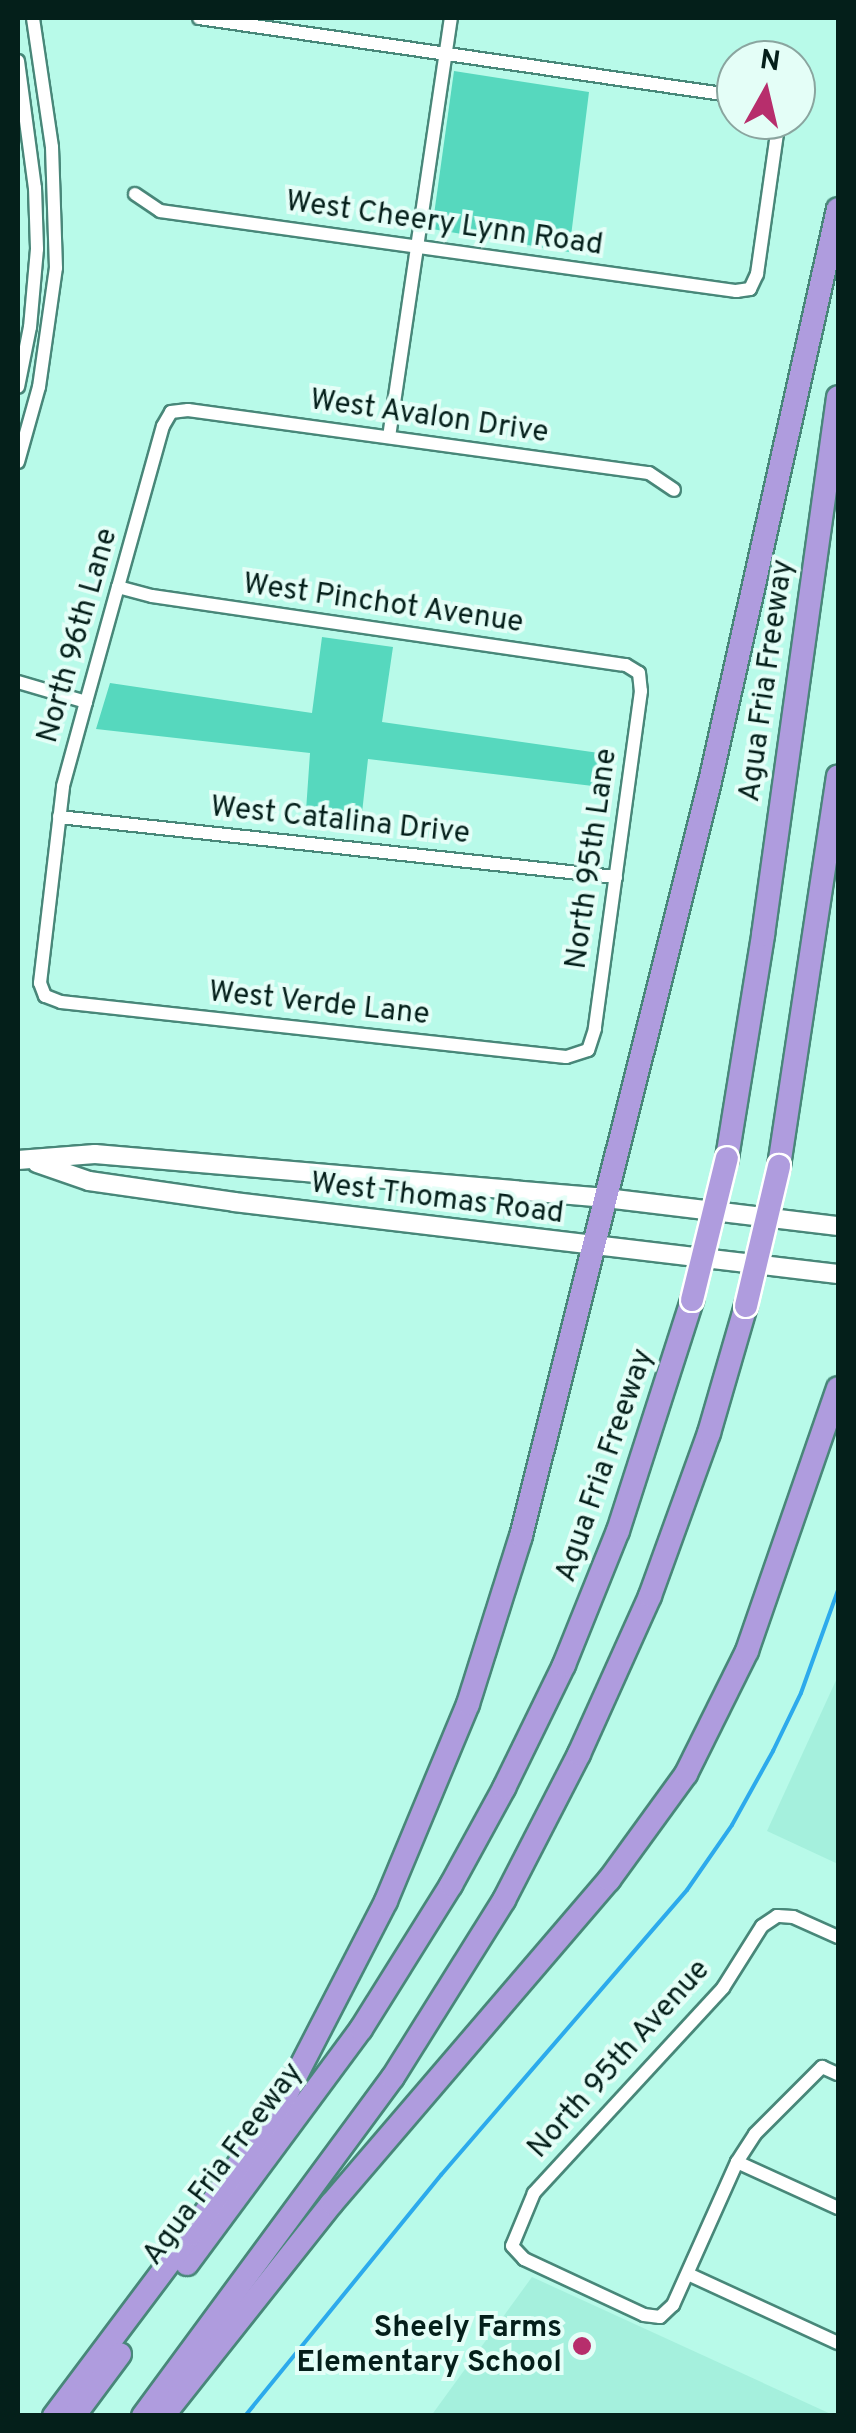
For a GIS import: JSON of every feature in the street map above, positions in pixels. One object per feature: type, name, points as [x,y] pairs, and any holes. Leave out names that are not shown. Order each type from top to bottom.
[{"type":"highway","points":[[54,2416],[170,2263],[286,2094],[386,1901],[450,1753],[494,1626],[594,1248],[709,786],[838,209]]},
{"type":"highway","name":"Agua Fria Freeway","points":[[74,2416],[326,2081],[451,1885],[512,1772],[583,1620],[640,1470],[692,1300],[727,1158],[764,935],[838,397]]},
{"type":"highway","points":[[143,2416],[382,2091],[512,1884],[604,1702],[650,1596],[702,1452],[746,1306],[779,1166],[838,776]]},
{"type":"highway","points":[[163,2416],[343,2190],[628,1857],[686,1774],[748,1651],[838,1388]]},
{"type":"main road","name":"West Thomas Road","points":[[25,1160],[96,1154],[606,1198],[838,1226]]},
{"type":"main road","name":"West Thomas Road","points":[[25,1160],[89,1182],[594,1248],[838,1274]]},
{"type":"street","points":[[18,462],[39,387],[57,224],[52,147],[33,18]]},
{"type":"street","points":[[199,18],[716,93]]},
{"type":"street","points":[[389,438],[450,18]]},
{"type":"street","points":[[18,60],[36,188],[38,249],[18,387]]},
{"type":"street","name":"West Cheery Lynn Road","points":[[135,194],[160,211],[750,289],[757,274],[775,140]]},
{"type":"street","points":[[24,326],[48,330]]},
{"type":"street","name":"West Avalon Drive","points":[[171,412],[649,473],[674,490]]},
{"type":"street","name":"North 96th Lane","points":[[45,996],[40,983],[62,786],[171,412]]},
{"type":"street","name":"West Pinchot Avenue","points":[[118,587],[152,596],[626,665],[639,673]]},
{"type":"street","name":"North 95th Lane","points":[[588,1050],[595,1029],[616,877],[641,690],[639,673]]},
{"type":"street","points":[[18,682],[86,702]]},
{"type":"street","name":"West Catalina Drive","points":[[59,817],[616,877]]},
{"type":"street","name":"West Verde Lane","points":[[45,996],[61,1002],[566,1056],[588,1050]]},
{"type":"street","name":"North 95th Avenue","points":[[688,2274],[673,2306],[660,2317],[644,2315],[524,2258],[512,2246],[534,2193],[724,1988],[762,1926],[777,1916],[794,1916],[838,1937]]},
{"type":"street","points":[[838,2074],[822,2067],[764,2124],[737,2162],[688,2274],[838,2343]]},
{"type":"street","points":[[737,2162],[838,2208]]},
{"type":"shaded area","points":[[454,71],[589,92],[569,252],[432,229]]},
{"type":"shaded area","points":[[322,637],[393,647],[382,722],[606,754],[601,787],[368,759],[360,831],[305,825],[310,753],[96,729],[110,683],[312,713]]},
{"type":"shaded area","points":[[838,1676],[838,1864],[767,1831]]},
{"type":"shaded area","name":"Sheely Farms Elementary School","points":[[532,2277],[833,2415],[431,2416]]},
{"type":"waterway","points":[[245,2416],[441,2175],[687,1890],[732,1825],[773,1751],[801,1693],[838,1590]]},
{"type":"place","name":"Sheely Farms Elementary School","points":[[582,2346]]}]
